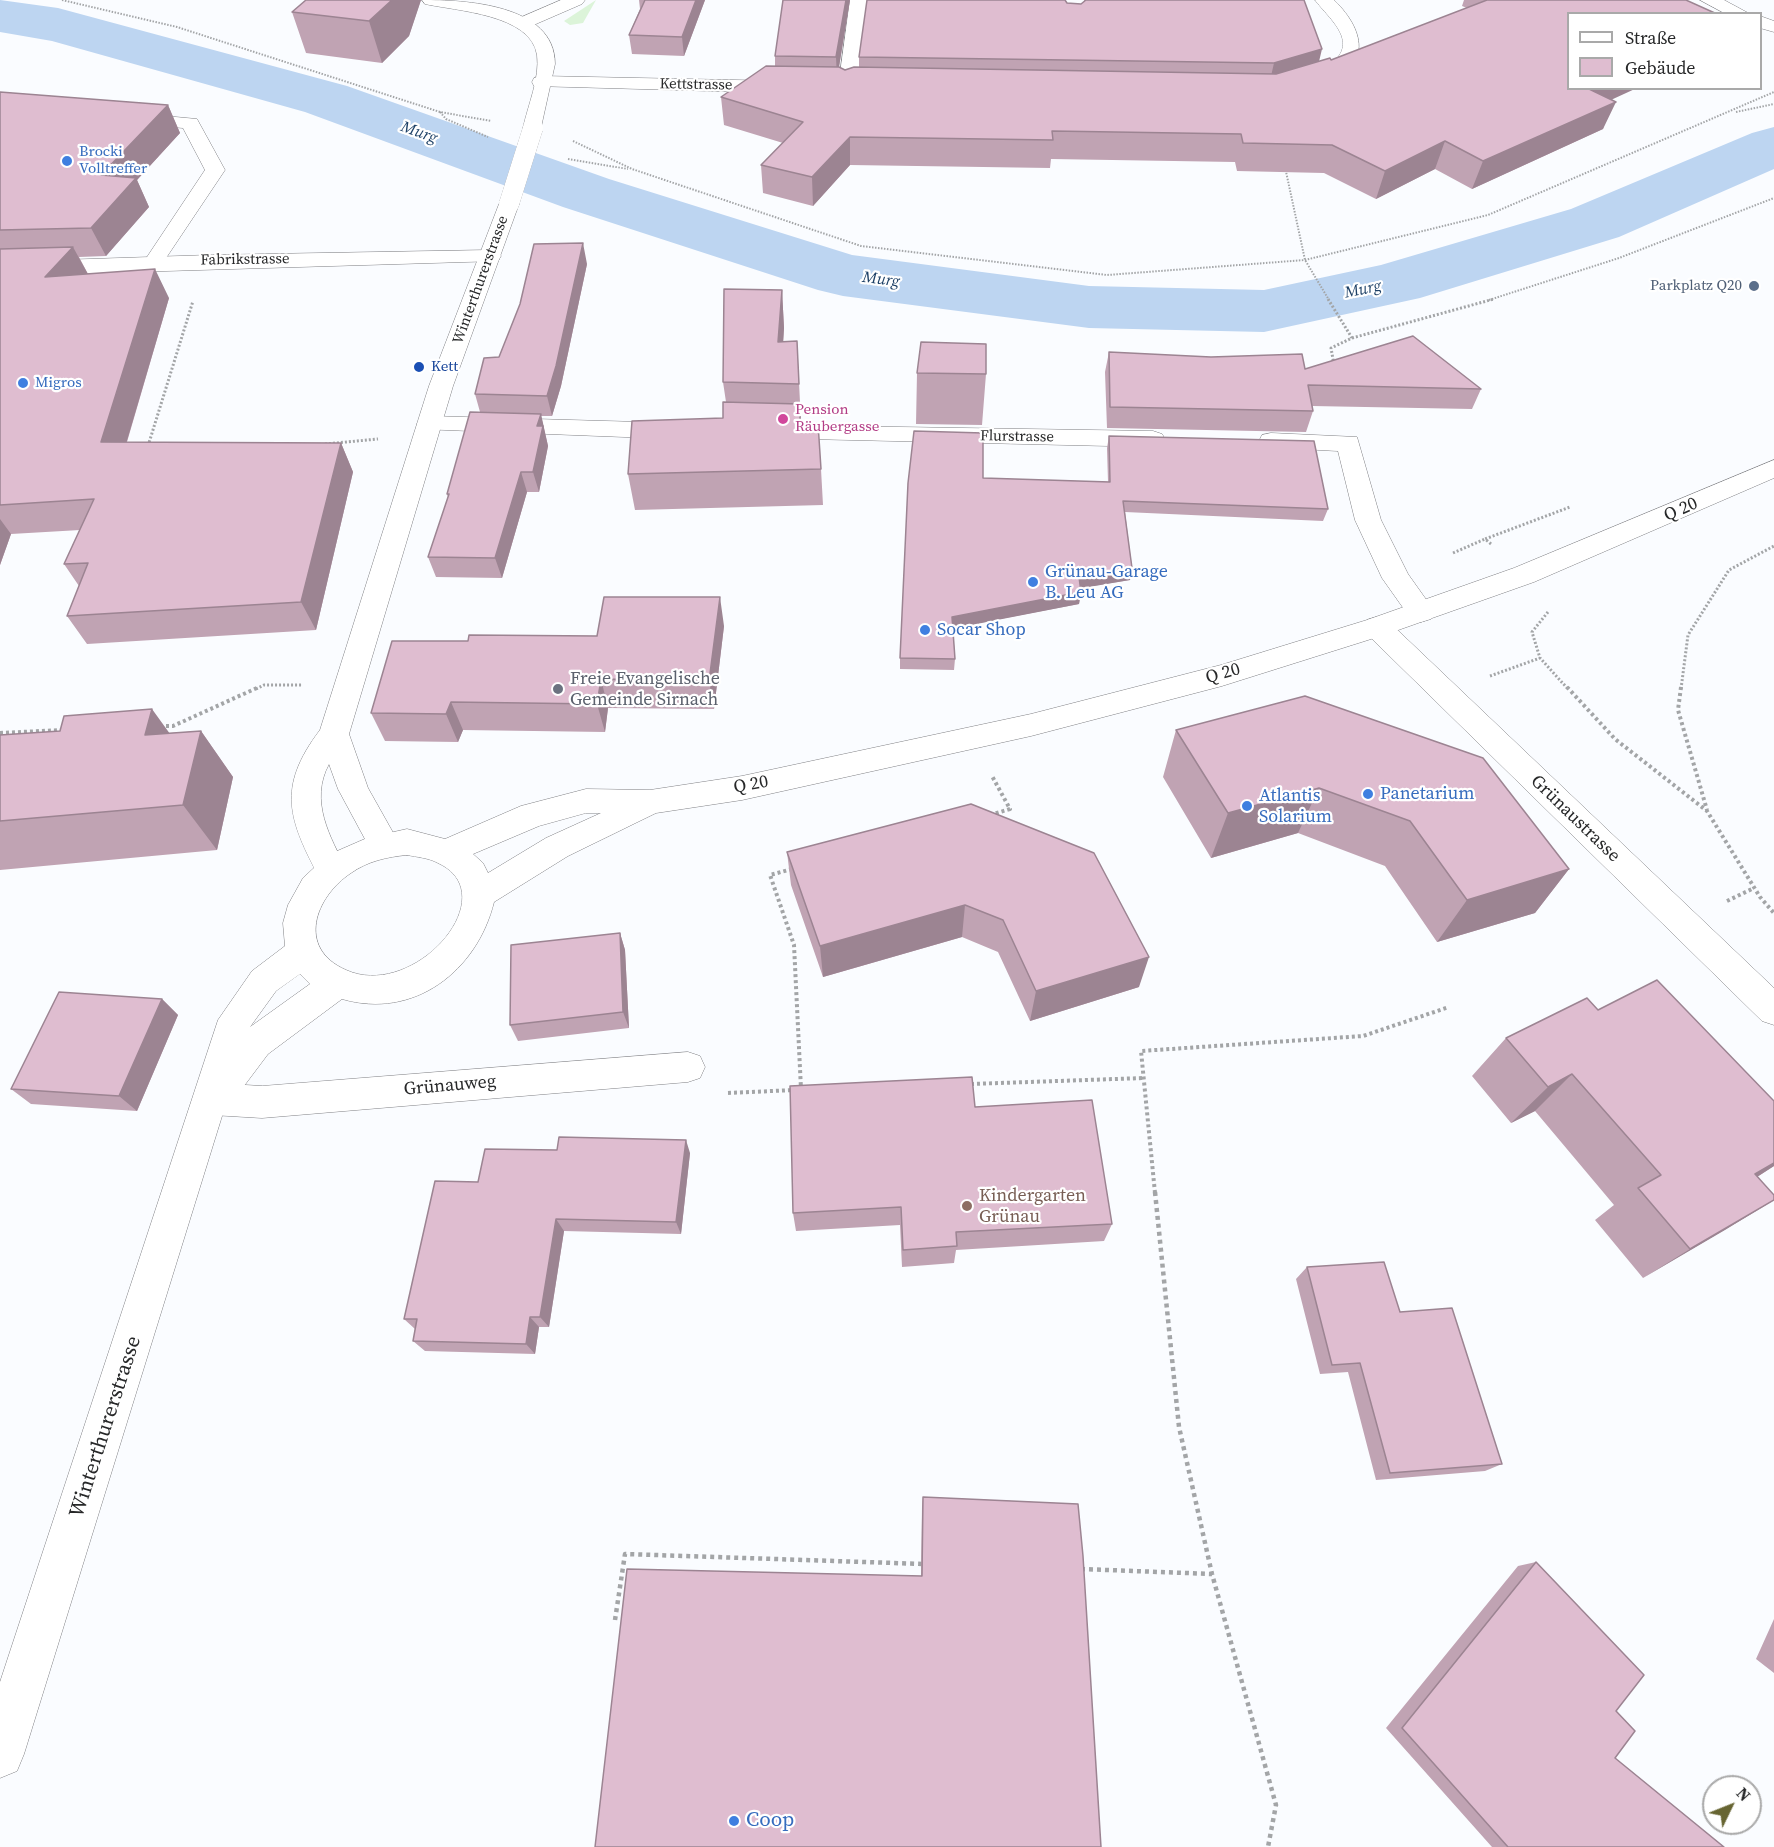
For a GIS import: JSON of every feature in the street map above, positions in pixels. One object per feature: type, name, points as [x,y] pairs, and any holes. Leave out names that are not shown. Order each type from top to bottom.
[{"type":"street","points":[[432,0],[486,11],[523,23],[576,0]]},
{"type":"street","points":[[847,89],[859,0]]},
{"type":"street","points":[[1297,87],[1324,77],[1341,66],[1350,56],[1352,39],[1343,16],[1324,0]]},
{"type":"street","points":[[1709,0],[1737,12]]},
{"type":"street","name":"Winterthurerstrasse","points":[[331,870],[316,844],[304,806],[306,783],[317,754],[334,734],[429,424],[509,204],[533,128],[546,55],[533,32],[523,23]]},
{"type":"street","name":"Kettstrasse","points":[[541,82],[800,88]]},
{"type":"street","points":[[823,88],[870,89]]},
{"type":"street","name":"Fabrikstrasse","points":[[0,268],[490,256]]},
{"type":"street","points":[[429,424],[701,432]]},
{"type":"street","name":"Flurstrasse","points":[[748,432],[1180,440]]},
{"type":"street","points":[[1252,441],[1348,443],[1368,520],[1396,578],[1421,612]]},
{"type":"street","name":"Q 20","points":[[448,851],[532,815],[586,801],[650,802],[742,788],[1031,725],[1222,675],[1377,627],[1524,575],[1774,468]]},
{"type":"street","name":"Grünaustrasse","points":[[1377,627],[1774,1010]]},
{"type":"street","points":[[334,734],[353,789],[384,845]]},
{"type":"street","name":"Q 20","points":[[479,895],[557,847],[599,829],[650,802]]},
{"type":"street","points":[[407,842],[429,844],[448,851],[464,862],[474,878],[479,895],[477,918],[465,941],[438,967],[421,978],[392,988],[362,990],[336,984],[322,976],[302,953],[298,932],[302,910],[314,889],[331,870],[356,854],[384,845],[407,842]]},
{"type":"street","name":"Winterthurerstrasse","points":[[1,1748],[212,1099],[235,1020],[264,981],[302,953]]},
{"type":"street","name":"Winterthurerstrasse","points":[[212,1099],[256,1043],[336,984]]},
{"type":"lane","points":[[119,118],[190,123],[215,170],[153,263]]},
{"type":"lane","name":"Grünauweg","points":[[212,1099],[262,1102],[688,1067]]},
{"type":"path","points":[[62,0],[177,27],[440,111],[446,119],[489,137]]},
{"type":"path","points":[[562,158],[589,165],[632,169],[861,246],[1107,275],[1305,260],[1488,215],[1726,115],[1774,92]]},
{"type":"path","points":[[1726,115],[1774,104]]},
{"type":"path","points":[[1283,160],[1305,260],[1352,338]]},
{"type":"path","points":[[1348,443],[1331,348],[1352,338],[1461,310],[1610,263],[1774,198]]},
{"type":"path","points":[[147,448],[195,294]]},
{"type":"path","points":[[317,444],[387,438]]},
{"type":"path","points":[[1774,546],[1729,570],[1688,635],[1677,710],[1707,811],[1760,897],[1774,913]]},
{"type":"path","points":[[1533,632],[1540,658],[1615,739],[1707,811]]},
{"type":"path","points":[[150,727],[172,726],[264,685],[304,685]]},
{"type":"path","points":[[0,733],[69,730]]},
{"type":"path","points":[[987,816],[1010,809],[989,769]]},
{"type":"path","points":[[801,1090],[794,945],[770,875],[804,866]]},
{"type":"path","points":[[1268,1847],[1276,1805],[1212,1574],[1179,1427],[1141,1051],[1363,1036],[1449,1007]]},
{"type":"path","points":[[688,1067],[726,1093],[813,1090]]},
{"type":"path","points":[[967,1084],[1144,1078]]},
{"type":"path","points":[[615,1620],[625,1554],[936,1564]]},
{"type":"path","points":[[1068,1569],[1212,1574]]},
{"type":"green space","points":[[596,0],[583,23],[570,25],[564,21]]},
{"type":"building","points":[[306,0],[392,0],[369,21],[292,12]]},
{"type":"building","points":[[645,0],[696,0],[682,37],[629,35]]},
{"type":"building","points":[[783,0],[846,0],[836,57],[775,56]]},
{"type":"building","points":[[867,0],[1065,0],[1067,3],[1081,4],[1086,0],[1304,0],[1322,49],[1274,63],[859,57]]},
{"type":"building","points":[[1487,0],[1686,0],[1713,12],[1567,12],[1567,90],[1591,90],[1616,102],[1483,161],[1445,141],[1385,171],[1332,145],[1243,143],[1241,134],[1052,131],[1053,140],[850,137],[812,177],[761,165],[803,122],[721,97],[766,66],[839,67],[845,70],[854,67],[1276,74],[1330,58],[1331,60]]},
{"type":"building","points":[[0,92],[168,105],[101,175],[136,178],[91,228],[0,230]]},
{"type":"building","points":[[583,243],[556,366],[547,396],[475,394],[484,358],[499,357],[520,304],[534,244]]},
{"type":"building","points":[[73,247],[45,277],[155,269],[101,442],[341,443],[301,602],[67,616],[88,563],[64,564],[94,499],[0,505],[0,249]]},
{"type":"building","points":[[724,289],[782,290],[778,342],[797,341],[799,384],[723,382]]},
{"type":"building","points":[[1413,336],[1481,389],[1308,385],[1313,411],[1110,407],[1109,352],[1211,357],[1302,354],[1305,369]]},
{"type":"building","points":[[921,342],[986,344],[986,374],[917,373]]},
{"type":"building","points":[[723,402],[800,404],[800,423],[818,423],[821,469],[628,474],[632,421],[723,418]]},
{"type":"building","points":[[470,412],[541,414],[537,426],[543,426],[533,472],[521,472],[495,558],[428,557],[449,494],[447,494]]},
{"type":"building","points":[[914,431],[983,433],[983,478],[1110,482],[1109,436],[1314,441],[1328,509],[1123,501],[1132,568],[1079,577],[1081,592],[952,617],[955,659],[900,658],[908,483]]},
{"type":"building","points":[[604,597],[720,597],[709,681],[601,679],[597,704],[451,702],[446,714],[371,713],[392,641],[468,641],[469,635],[597,636]]},
{"type":"building","points":[[1305,696],[1483,758],[1569,869],[1467,900],[1410,821],[1319,788],[1228,813],[1176,730]]},
{"type":"building","points":[[152,709],[145,735],[201,731],[183,805],[0,821],[0,735],[60,731],[64,716]]},
{"type":"building","points":[[971,804],[1094,853],[1149,957],[1036,991],[1003,920],[965,905],[820,946],[787,852]]},
{"type":"building","points":[[620,933],[623,1012],[510,1025],[511,945]]},
{"type":"building","points":[[1657,980],[1774,1101],[1774,1163],[1755,1174],[1774,1195],[1774,1200],[1690,1249],[1638,1188],[1661,1175],[1572,1074],[1548,1087],[1506,1038],[1587,998],[1598,1010]]},
{"type":"building","points":[[59,992],[162,999],[119,1096],[11,1089]]},
{"type":"building","points":[[972,1077],[975,1107],[1092,1100],[1112,1224],[956,1232],[957,1246],[903,1250],[901,1207],[793,1213],[790,1086]]},
{"type":"building","points":[[559,1137],[686,1140],[676,1222],[556,1219],[540,1317],[530,1317],[526,1344],[413,1341],[417,1319],[404,1319],[435,1181],[478,1182],[485,1149],[557,1150]]},
{"type":"building","points":[[1384,1262],[1400,1312],[1452,1308],[1502,1464],[1390,1473],[1360,1363],[1332,1365],[1307,1267]]},
{"type":"building","points":[[923,1497],[1078,1504],[1101,1847],[595,1847],[627,1569],[922,1576]]},
{"type":"building","points":[[1536,1562],[1644,1675],[1616,1711],[1635,1731],[1615,1758],[1702,1829],[1702,1835],[1709,1835],[1724,1847],[1508,1847],[1402,1728]]},
{"type":"waterway","name":"Murg","points":[[0,15],[58,25],[326,99],[586,193],[843,275],[1089,307],[1264,311],[1395,283],[1595,223],[1774,146]]},
{"type":"place","name":"Brocki Volltreffer","points":[[67,161]]},
{"type":"place","name":"Parkplatz Q20","points":[[1754,286]]},
{"type":"place","name":"Kett","points":[[419,367]]},
{"type":"place","name":"Migros","points":[[23,383]]},
{"type":"place","name":"Pension Räubergasse","points":[[783,419]]},
{"type":"place","name":"Grünau-Garage B. Leu AG","points":[[1033,582]]},
{"type":"place","name":"Socar Shop","points":[[925,630]]},
{"type":"place","name":"Freie Evangelische Gemeinde Sirnach","points":[[558,689]]},
{"type":"place","name":"Panetarium","points":[[1368,794]]},
{"type":"place","name":"Atlantis Solarium","points":[[1247,806]]},
{"type":"place","name":"Kindergarten Grünau","points":[[967,1206]]},
{"type":"place","name":"Coop","points":[[734,1821]]}]
